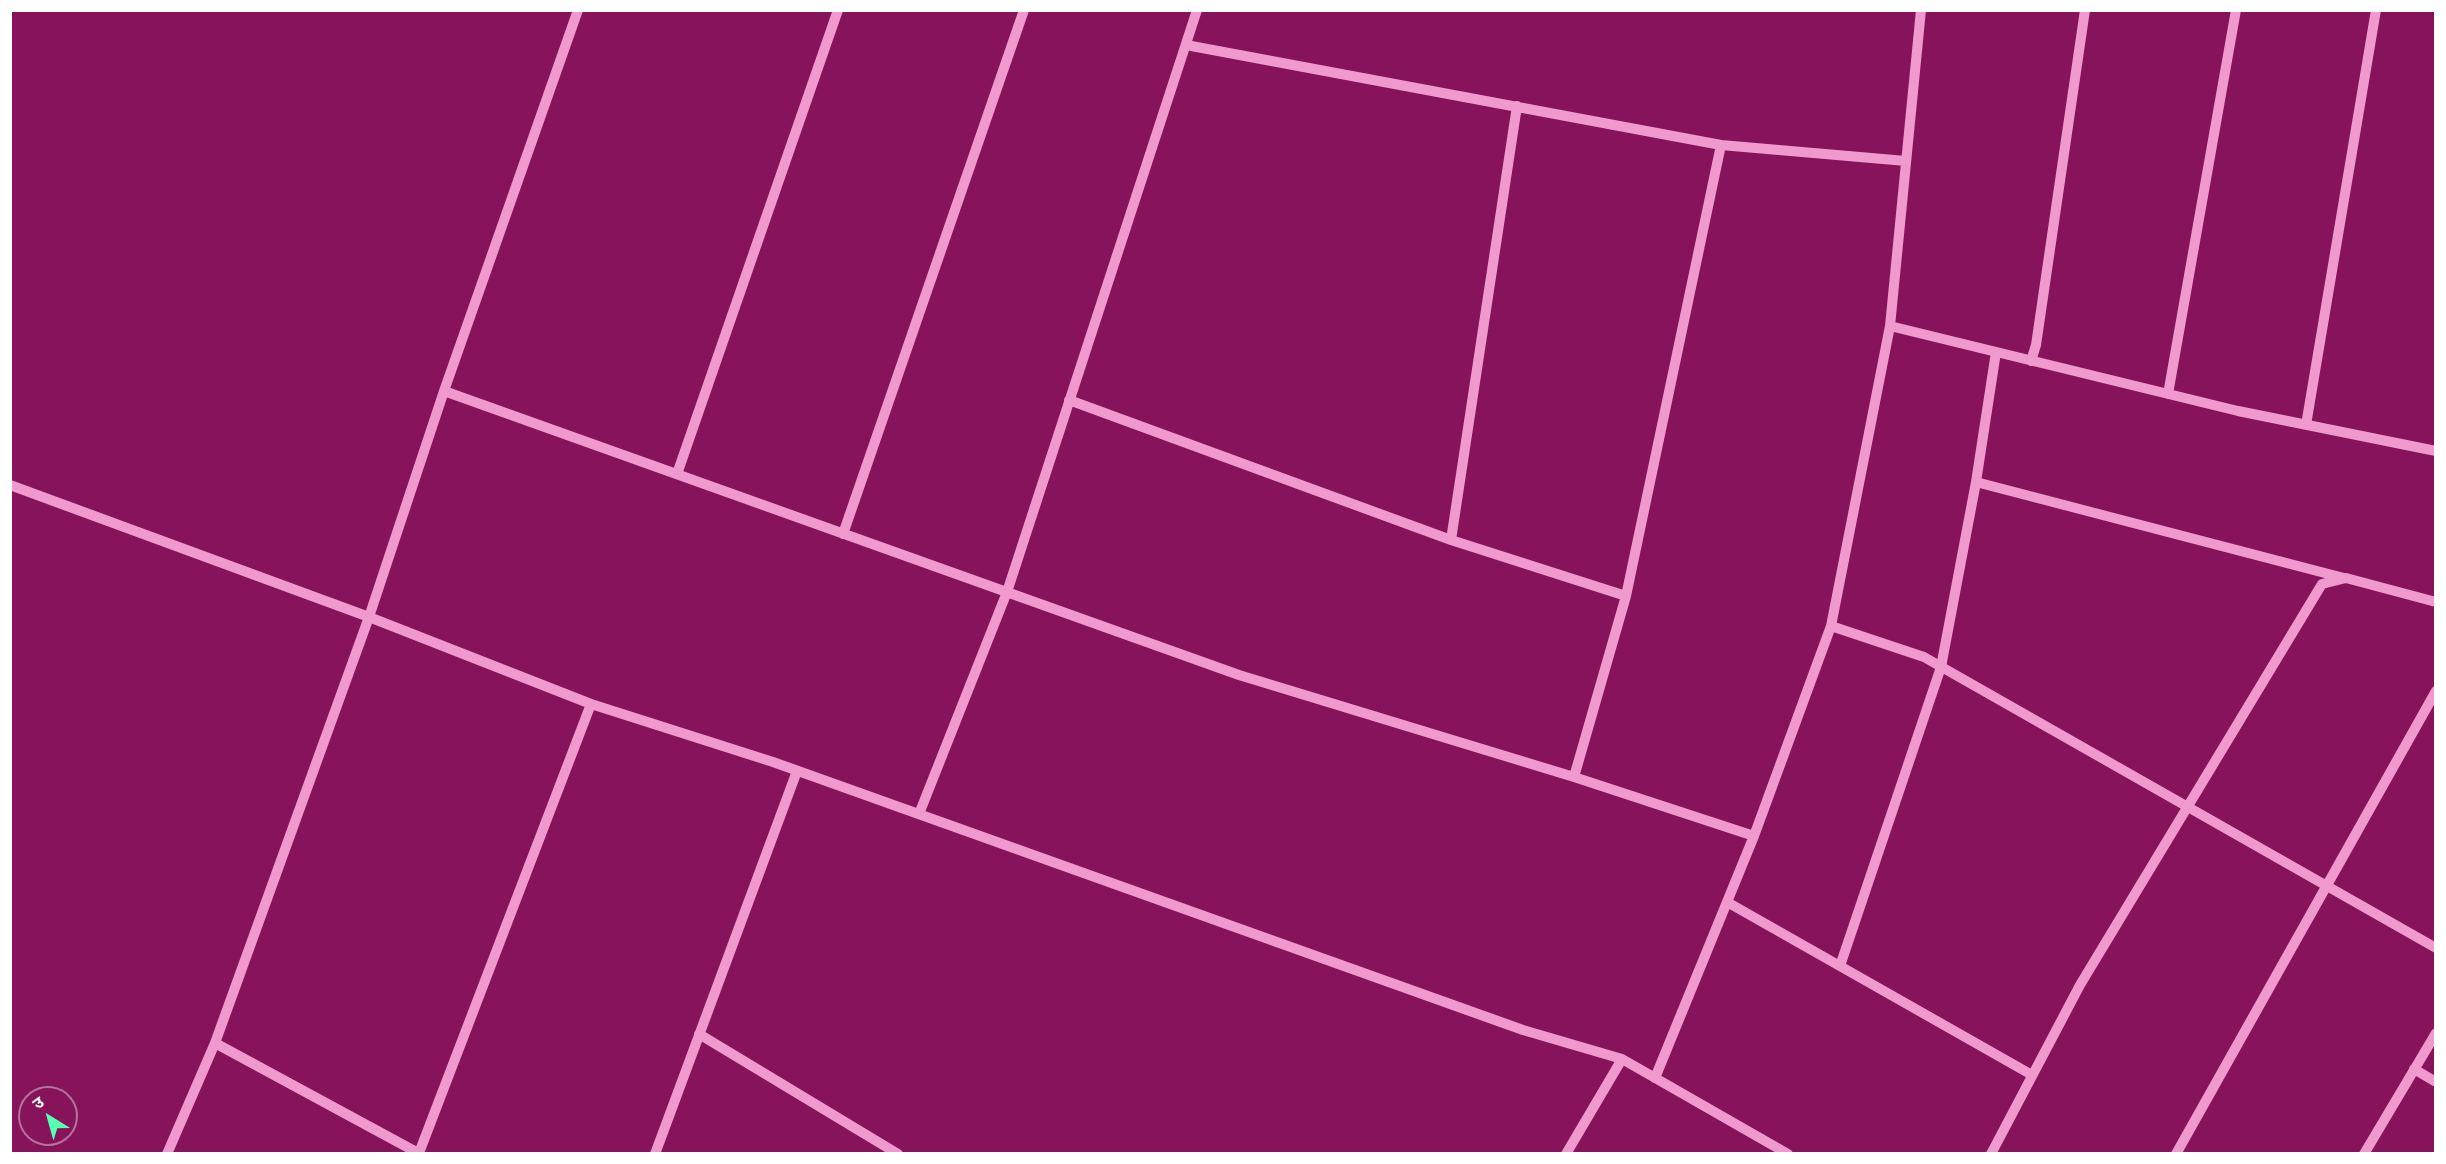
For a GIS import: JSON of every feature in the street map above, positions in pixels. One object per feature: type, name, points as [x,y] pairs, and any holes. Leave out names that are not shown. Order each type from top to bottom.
[{"type":"street","points":[[167,1154],[215,1043],[369,617],[444,391],[578,10]]},
{"type":"street","points":[[677,474],[838,10]]},
{"type":"street","points":[[843,534],[1024,10]]},
{"type":"street","points":[[919,814],[1006,592],[1197,10]]},
{"type":"street","points":[[1655,1078],[1754,836],[1831,626],[1890,326],[1921,10]]},
{"type":"street","points":[[2031,361],[2036,345],[2085,10]]},
{"type":"street","points":[[2168,394],[2236,10]]},
{"type":"street","points":[[2306,425],[2376,10]]},
{"type":"street","points":[[1186,45],[1721,145],[1906,161]]},
{"type":"street","points":[[1451,540],[1517,106]]},
{"type":"street","points":[[1574,777],[1626,596],[1721,145]]},
{"type":"street","points":[[1890,326],[2168,394],[2436,451]]},
{"type":"street","points":[[1840,966],[1941,667],[1976,482],[1996,352]]},
{"type":"street","points":[[444,391],[1239,675],[1574,777],[1754,836]]},
{"type":"street","points":[[1069,400],[1451,540],[1626,596]]},
{"type":"street","points":[[1976,482],[2436,602]]},
{"type":"street","points":[[10,485],[369,617],[591,704],[797,771],[1522,1030],[1622,1059],[1788,1154]]},
{"type":"street","points":[[1991,1154],[2080,985],[2311,599],[2322,584],[2346,578]]},
{"type":"street","points":[[1831,626],[1924,657],[2436,948]]},
{"type":"street","points":[[2176,1154],[2436,691]]},
{"type":"street","points":[[215,1043],[419,1153],[591,704]]},
{"type":"street","points":[[655,1154],[797,771]]},
{"type":"street","points":[[1727,902],[2032,1075]]},
{"type":"street","points":[[2364,1154],[2436,1033]]},
{"type":"street","points":[[699,1034],[898,1154]]},
{"type":"street","points":[[1566,1154],[1622,1059]]},
{"type":"street","points":[[2414,1069],[2436,1082]]}]
